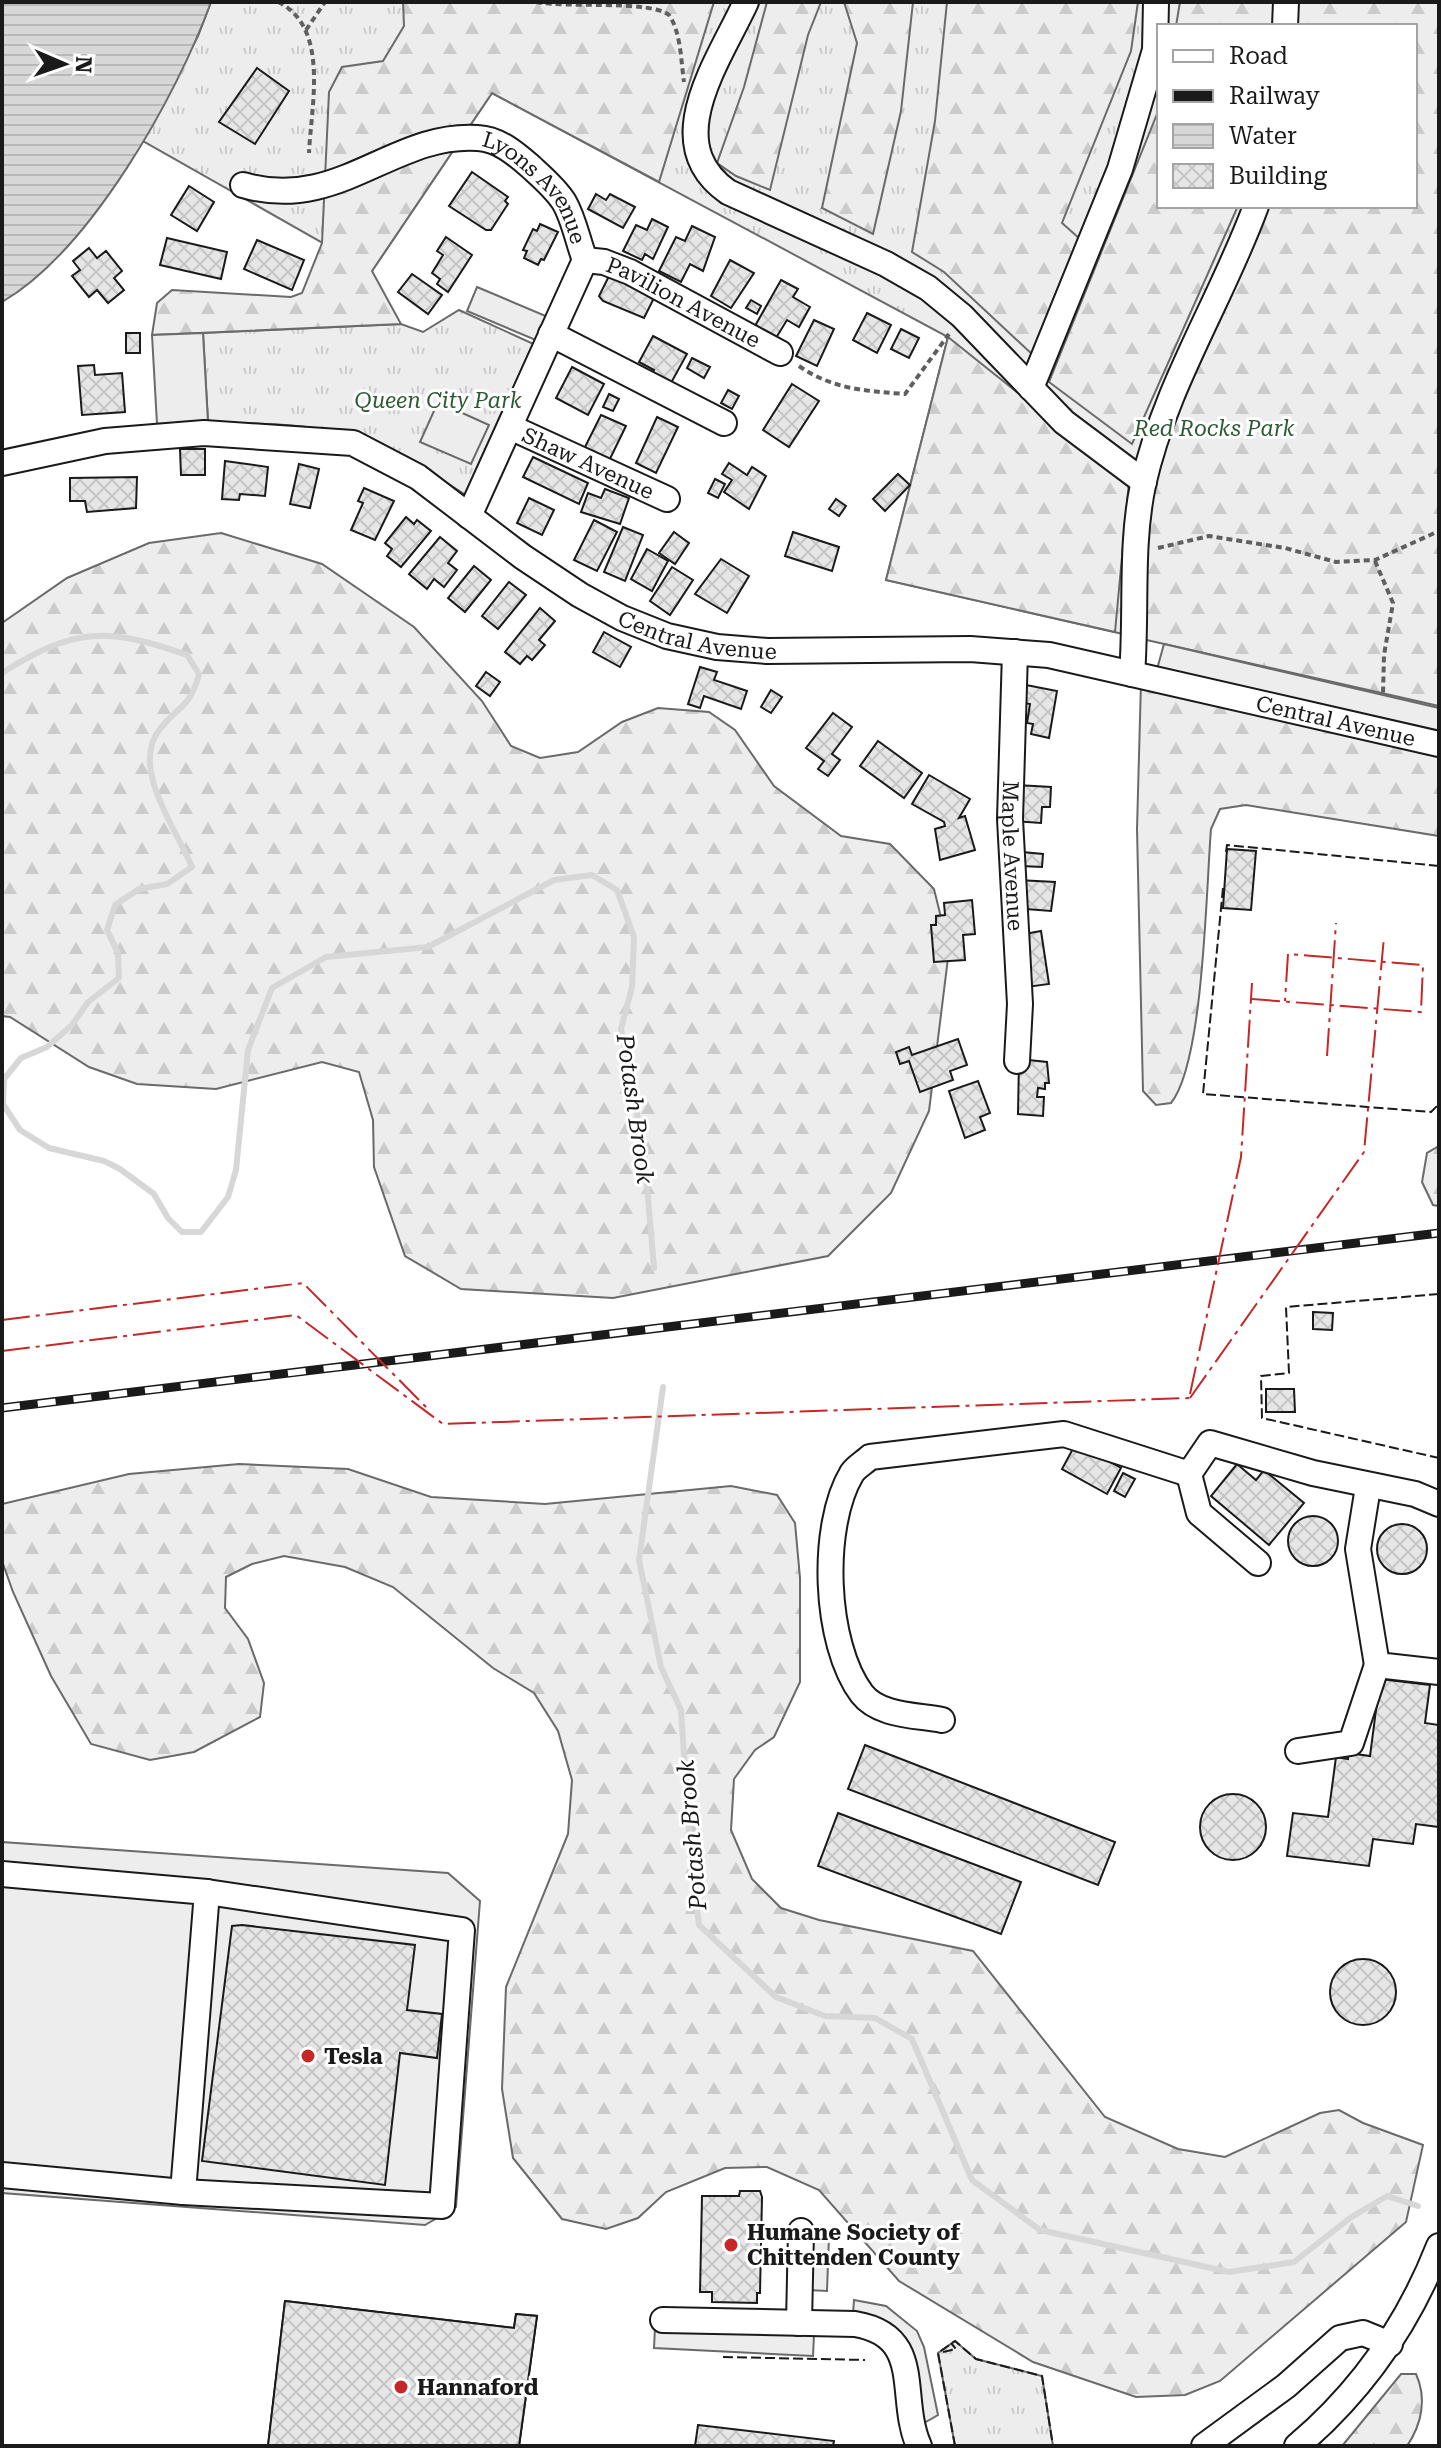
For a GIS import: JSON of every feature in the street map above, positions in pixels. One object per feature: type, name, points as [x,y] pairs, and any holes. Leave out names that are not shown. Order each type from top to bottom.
[{"type":"street","points":[[746,2],[698,106],[694,143],[710,179],[761,208],[886,264],[928,288],[962,316],[1064,422],[1144,482]]},
{"type":"street","points":[[1031,388],[1120,169],[1155,50],[1156,2]]},
{"type":"street","points":[[1285,24],[1286,2]]},
{"type":"street","name":"Lyons Avenue","points":[[243,185],[266,192],[320,188],[431,144],[478,138],[500,143],[520,157],[565,203],[585,260],[469,516]]},
{"type":"street","points":[[1132,674],[1135,551],[1144,482],[1195,342],[1255,208]]},
{"type":"street","name":"Pavilion Avenue","points":[[585,260],[604,262],[630,272],[780,353]]},
{"type":"street","points":[[551,334],[724,423]]},
{"type":"street","name":"Shaw Avenue","points":[[510,427],[667,499]]},
{"type":"street","name":"Central Avenue","points":[[2,463],[105,441],[154,436],[204,433],[328,438],[353,443],[377,453],[418,477],[580,595],[622,618],[667,636],[717,647],[767,651],[1015,652],[1049,655],[1439,744]]},
{"type":"street","name":"Maple Avenue","points":[[1015,652],[1010,819],[1020,1004],[1017,1061]]},
{"type":"street","points":[[942,1720],[880,1709],[862,1694],[844,1658],[829,1610],[839,1506],[853,1471],[870,1457],[1064,1434],[1189,1474]]},
{"type":"street","points":[[1258,1563],[1199,1513],[1189,1474],[1210,1443],[1368,1487],[1415,1494],[1439,1504]]},
{"type":"street","points":[[1298,1751],[1351,1743],[1367,1686],[1377,1665],[1358,1549],[1368,1487]]},
{"type":"street","points":[[1377,1665],[1439,1672]]},
{"type":"street","points":[[2,1874],[207,1892],[462,1930],[442,2206],[183,2192],[2,2175]]},
{"type":"street","points":[[183,2192],[207,1892]]},
{"type":"street","points":[[799,2323],[801,2231]]},
{"type":"street","points":[[1297,2446],[1345,2401],[1390,2344],[1417,2298],[1439,2246]]},
{"type":"street","points":[[663,2320],[877,2328],[894,2341],[903,2358],[913,2433],[919,2446]]},
{"type":"street","points":[[1204,2446],[1286,2386],[1340,2338],[1363,2333],[1390,2344]]},
{"type":"path","points":[[278,2],[292,9],[311,37],[313,71],[309,153]]},
{"type":"path","points":[[306,30],[325,2]]},
{"type":"path","points":[[536,2],[650,2],[669,14],[677,35],[687,97]]},
{"type":"path","points":[[780,353],[824,383],[863,391],[905,394],[962,316]]},
{"type":"path","points":[[1135,551],[1209,536],[1285,548],[1336,562],[1375,560],[1439,531]]},
{"type":"path","points":[[1375,560],[1393,603],[1384,655],[1383,694]]},
{"type":"green space","name":"Red Rocks Park","points":[[211,2],[1439,2],[1439,706],[886,580],[948,337],[492,93],[372,271],[143,141],[198,36]]},
{"type":"green space","points":[[403,2],[714,2],[659,182],[492,93],[372,271],[401,324],[152,335],[157,303],[172,290],[291,297],[302,293],[322,243],[329,92],[342,67],[383,61],[404,26]]},
{"type":"green space","points":[[767,2],[821,2],[808,35],[770,190],[736,176],[717,163],[744,87]]},
{"type":"green space","points":[[844,2],[913,2],[901,111],[873,234],[822,208],[857,43]]},
{"type":"green space","points":[[947,2],[1138,2],[1131,51],[1062,223],[1080,239],[1034,356],[944,272],[912,252],[935,121]]},
{"type":"green space","points":[[1180,2],[1274,2],[1274,24],[1176,24]]},
{"type":"green space","points":[[1295,2],[1439,2],[1439,706],[1142,639],[1146,512],[1167,436],[1264,208],[1417,208],[1417,24],[1294,24]]},
{"type":"green space","points":[[1157,114],[1157,208],[1237,208],[1132,444],[1049,382]]},
{"type":"green space","name":"Queen City Park","points":[[459,310],[538,346],[472,499],[407,461],[372,444],[338,433],[273,424],[208,422],[203,333],[401,324],[423,332]]},
{"type":"green space","points":[[948,337],[1129,482],[1115,632],[886,580]]},
{"type":"green space","points":[[221,533],[322,564],[414,627],[482,701],[511,746],[540,758],[578,752],[622,722],[658,708],[709,712],[735,730],[774,786],[841,836],[890,844],[934,889],[949,950],[929,1111],[891,1193],[828,1256],[613,1298],[461,1289],[405,1256],[374,1167],[373,1120],[359,1072],[322,1062],[216,1089],[137,1084],[89,1067],[10,1017],[2,1016],[2,623],[67,578],[149,543]]},
{"type":"green space","points":[[1141,682],[1439,750],[1439,836],[1246,805],[1220,809],[1211,829],[1202,973],[1190,1051],[1182,1082],[1171,1103],[1156,1105],[1143,1091],[1137,829]]},
{"type":"green space","points":[[1439,1146],[1439,1206],[1433,1205],[1422,1182],[1427,1153]]},
{"type":"green space","points":[[239,1464],[348,1469],[431,1497],[545,1504],[731,1486],[777,1495],[795,1523],[800,1578],[800,1682],[774,1737],[755,1750],[734,1779],[731,1830],[752,1879],[781,1908],[819,1920],[973,1951],[1105,2117],[1178,2149],[1225,2157],[1320,2113],[1339,2110],[1363,2123],[1423,2145],[1406,2222],[1220,2381],[1185,2395],[1136,2397],[1033,2362],[899,2281],[819,2190],[767,2167],[725,2168],[666,2192],[638,2218],[606,2229],[562,2219],[513,2158],[502,2089],[506,1987],[568,1834],[572,1780],[558,1731],[534,1693],[493,1668],[393,1587],[345,1567],[284,1556],[252,1564],[226,1577],[225,1608],[248,1639],[264,1683],[260,1717],[194,1752],[150,1760],[91,1744],[51,1676],[13,1592],[2,1561],[2,1504],[129,1474]]},
{"type":"green space","points":[[955,2341],[976,2359],[1042,2376],[1053,2446],[955,2446],[938,2353]]},
{"type":"green space","points":[[1401,2374],[1416,2374],[1422,2402],[1416,2429],[1407,2446],[1342,2446]]},
{"type":"shaded area","points":[[477,287],[548,317],[538,341],[467,311]]},
{"type":"shaded area","points":[[203,333],[208,422],[157,424],[152,335]]},
{"type":"shaded area","points":[[438,402],[489,425],[471,464],[420,442]]},
{"type":"shaded area","points":[[1164,644],[1439,708],[1439,744],[1154,680]]},
{"type":"shaded area","points":[[2,1842],[448,1873],[480,1901],[456,2207],[425,2225],[2,2193]]},
{"type":"shaded area","points":[[811,2236],[829,2236],[827,2291],[808,2290]]},
{"type":"shaded area","points":[[854,2300],[886,2306],[917,2331],[924,2347],[938,2415],[924,2423],[910,2353],[900,2332],[873,2316],[853,2314]]},
{"type":"shaded area","points":[[655,2327],[814,2335],[813,2356],[654,2348]]},
{"type":"water","points":[[2,2],[211,2],[176,81],[127,168],[67,247],[35,278],[2,302]]},
{"type":"building","points":[[257,68],[289,91],[255,144],[219,122]]},
{"type":"building","points":[[472,172],[508,197],[505,201],[508,204],[491,230],[486,230],[449,206]]},
{"type":"building","points":[[189,186],[214,202],[197,231],[171,215]]},
{"type":"building","points":[[596,194],[606,200],[610,194],[635,207],[623,228],[588,209]]},
{"type":"building","points":[[652,219],[668,227],[653,259],[645,254],[642,260],[623,251],[636,225],[647,230]]},
{"type":"building","points":[[540,224],[558,232],[544,260],[541,259],[538,265],[524,258],[527,251],[523,250],[533,229],[537,231]]},
{"type":"building","points":[[692,226],[715,237],[703,271],[690,264],[681,282],[659,271],[676,237],[685,241]]},
{"type":"building","points":[[446,237],[472,255],[448,292],[437,284],[440,279],[432,273],[443,255],[437,251]]},
{"type":"building","points":[[167,238],[227,252],[221,279],[160,265]]},
{"type":"building","points":[[257,240],[304,260],[292,290],[244,269]]},
{"type":"building","points":[[89,248],[97,258],[106,251],[122,271],[114,278],[124,290],[108,303],[97,290],[89,297],[72,276],[80,270],[73,261]]},
{"type":"building","points":[[730,260],[754,273],[731,308],[711,296]]},
{"type":"building","points":[[412,274],[442,295],[428,314],[398,292]]},
{"type":"building","points":[[609,276],[639,287],[638,290],[654,298],[644,318],[603,301],[599,296]]},
{"type":"building","points":[[781,280],[798,289],[793,297],[810,307],[799,327],[787,320],[776,338],[755,326]]},
{"type":"building","points":[[751,300],[761,306],[757,314],[746,308]]},
{"type":"building","points":[[867,313],[891,325],[877,353],[853,340]]},
{"type":"building","points":[[814,320],[834,329],[817,366],[796,356]]},
{"type":"building","points":[[901,329],[919,338],[909,358],[891,349]]},
{"type":"building","points":[[126,333],[140,333],[140,353],[126,353]]},
{"type":"building","points":[[653,336],[687,354],[666,392],[647,382],[654,370],[639,362]]},
{"type":"building","points":[[692,358],[710,367],[704,378],[687,368]]},
{"type":"building","points":[[94,365],[95,375],[122,373],[125,412],[82,415],[78,366]]},
{"type":"building","points":[[572,367],[604,384],[588,415],[556,398]]},
{"type":"building","points":[[792,384],[819,401],[789,447],[763,430]]},
{"type":"building","points":[[728,390],[739,396],[732,409],[721,403]]},
{"type":"building","points":[[609,394],[619,399],[613,411],[603,407]]},
{"type":"building","points":[[601,415],[626,426],[607,465],[582,453]]},
{"type":"building","points":[[657,417],[678,427],[656,473],[636,463]]},
{"type":"building","points":[[180,449],[205,449],[205,475],[181,475]]},
{"type":"building","points":[[533,457],[588,483],[579,504],[523,477]]},
{"type":"building","points":[[225,461],[268,467],[265,496],[240,494],[239,500],[222,499]]},
{"type":"building","points":[[729,463],[747,475],[752,467],[766,476],[749,509],[724,492],[732,480],[722,474]]},
{"type":"building","points":[[299,464],[319,469],[310,508],[290,504]]},
{"type":"building","points":[[898,474],[910,485],[885,511],[873,499]]},
{"type":"building","points":[[137,477],[136,508],[87,512],[85,501],[70,501],[70,478]]},
{"type":"building","points":[[715,479],[725,484],[718,498],[708,493]]},
{"type":"building","points":[[364,488],[394,501],[375,540],[351,530],[363,503],[358,501]]},
{"type":"building","points":[[605,489],[629,498],[620,524],[581,512],[588,493],[601,498]]},
{"type":"building","points":[[529,498],[554,510],[542,535],[517,523]]},
{"type":"building","points":[[836,499],[846,506],[839,516],[829,509]]},
{"type":"building","points":[[406,517],[414,524],[417,520],[431,531],[401,567],[387,556],[392,549],[385,543]]},
{"type":"building","points":[[594,520],[617,532],[597,571],[574,560]]},
{"type":"building","points":[[623,527],[643,535],[625,581],[604,572]]},
{"type":"building","points":[[674,532],[689,543],[675,564],[659,553]]},
{"type":"building","points":[[793,532],[839,547],[832,571],[785,556]]},
{"type":"building","points":[[440,537],[457,551],[448,563],[457,570],[444,587],[434,579],[427,589],[409,574]]},
{"type":"building","points":[[647,549],[668,561],[652,591],[631,579]]},
{"type":"building","points":[[721,559],[749,576],[727,613],[695,594]]},
{"type":"building","points":[[474,566],[491,580],[465,612],[448,598]]},
{"type":"building","points":[[672,567],[693,580],[670,615],[650,601]]},
{"type":"building","points":[[509,582],[526,595],[498,629],[482,616]]},
{"type":"building","points":[[540,608],[555,621],[539,640],[545,645],[532,660],[527,656],[520,664],[505,652]]},
{"type":"building","points":[[604,632],[631,647],[620,667],[593,652]]},
{"type":"building","points":[[700,667],[717,672],[714,680],[747,691],[741,709],[704,696],[700,708],[688,704]]},
{"type":"building","points":[[486,672],[500,682],[490,696],[476,686]]},
{"type":"building","points":[[1021,684],[1057,691],[1049,738],[1031,734],[1033,724],[1027,723],[1030,704],[1018,702]]},
{"type":"building","points":[[771,690],[782,697],[771,713],[761,707]]},
{"type":"building","points":[[833,713],[852,727],[832,754],[840,760],[828,776],[818,769],[824,761],[806,748]]},
{"type":"building","points":[[878,741],[922,773],[904,798],[860,766]]},
{"type":"building","points":[[929,775],[970,799],[959,818],[965,816],[975,850],[940,860],[935,829],[945,826],[944,822],[912,804]]},
{"type":"building","points":[[1016,785],[1051,787],[1050,807],[1042,807],[1041,823],[1014,821]]},
{"type":"building","points":[[1227,849],[1256,851],[1251,910],[1223,908]]},
{"type":"building","points":[[1022,852],[1043,854],[1042,867],[1021,866]]},
{"type":"building","points":[[1017,880],[1055,882],[1051,911],[1026,909]]},
{"type":"building","points":[[972,900],[975,934],[963,935],[965,960],[934,962],[931,925],[936,925],[936,916],[945,915],[944,903]]},
{"type":"building","points":[[1041,931],[1049,984],[1027,987],[1019,935]]},
{"type":"building","points":[[958,1039],[967,1065],[950,1071],[953,1080],[920,1092],[909,1061],[900,1064],[896,1052],[909,1047],[912,1055]]},
{"type":"building","points":[[1019,1059],[1047,1062],[1049,1083],[1045,1083],[1045,1089],[1038,1088],[1037,1097],[1044,1097],[1043,1116],[1018,1114]]},
{"type":"building","points":[[978,1081],[990,1113],[980,1117],[985,1130],[965,1138],[949,1091]]},
{"type":"building","points":[[1313,1312],[1333,1313],[1332,1330],[1313,1329]]},
{"type":"building","points":[[1266,1389],[1294,1389],[1295,1412],[1266,1412]]},
{"type":"building","points":[[1076,1443],[1121,1468],[1107,1494],[1062,1469]]},
{"type":"building","points":[[1237,1464],[1256,1480],[1264,1470],[1304,1503],[1269,1545],[1211,1496]]},
{"type":"building","points":[[1123,1473],[1135,1479],[1125,1497],[1114,1491]]},
{"type":"building","points":[[1313,1516],[1331,1523],[1338,1541],[1331,1559],[1313,1566],[1295,1559],[1288,1541],[1295,1523]]},
{"type":"building","points":[[1402,1524],[1420,1531],[1427,1549],[1420,1567],[1402,1574],[1384,1567],[1377,1549],[1384,1531]]},
{"type":"building","points":[[1380,1679],[1430,1685],[1425,1723],[1439,1725],[1439,1827],[1416,1824],[1413,1844],[1373,1839],[1369,1866],[1287,1856],[1293,1813],[1328,1817],[1336,1757],[1348,1759],[1348,1753],[1370,1756]]},
{"type":"building","points":[[865,1745],[1115,1842],[1098,1885],[848,1789]]},
{"type":"building","points":[[1233,1794],[1246,1797],[1256,1804],[1263,1814],[1266,1827],[1263,1840],[1256,1850],[1246,1857],[1233,1860],[1220,1857],[1210,1850],[1203,1840],[1200,1827],[1203,1814],[1210,1804],[1220,1797]]},
{"type":"building","points":[[838,1813],[1021,1882],[1001,1934],[818,1866]]},
{"type":"building","name":"Tesla","points":[[232,1926],[415,1945],[407,2010],[442,2014],[437,2058],[400,2053],[385,2185],[202,2161]]},
{"type":"building","points":[[1363,1959],[1376,1962],[1386,1969],[1393,1979],[1396,1992],[1393,2005],[1386,2015],[1376,2022],[1363,2025],[1350,2022],[1340,2015],[1333,2005],[1330,1992],[1333,1979],[1340,1969],[1350,1962]]},
{"type":"building","name":"Humane Society of Chittenden County","points":[[740,2191],[760,2191],[762,2197],[760,2293],[757,2293],[757,2303],[712,2302],[712,2292],[700,2292],[702,2196],[739,2196]]},
{"type":"building","name":"Hannaford","points":[[285,2301],[514,2328],[516,2314],[537,2316],[519,2446],[268,2446]]},
{"type":"building","name":"Hannaford","points":[[285,2301],[514,2328],[516,2314],[537,2316],[519,2446],[268,2446]]},
{"type":"building","points":[[698,2425],[834,2441],[833,2446],[695,2446]]},
{"type":"waterway","name":"Potash Brook","points":[[2,673],[50,647],[92,636],[113,636],[187,655],[199,674],[188,700],[160,729],[152,744],[150,761],[159,798],[192,867],[167,884],[139,889],[115,905],[107,930],[118,953],[119,978],[88,1002],[72,1025],[47,1047],[21,1058],[4,1079],[3,1104],[20,1130],[49,1148],[104,1161],[120,1169],[154,1194],[168,1218],[182,1232],[201,1232],[228,1197],[236,1170],[248,1050],[272,988],[326,957],[428,947],[554,880],[592,875],[617,890],[634,937],[632,987],[621,1029],[644,1151],[654,1268]]},
{"type":"waterway","name":"Potash Brook","points":[[663,1387],[639,1560],[661,1667],[681,1710],[691,1861],[699,1925],[776,1997],[825,2016],[875,2018],[912,2039],[972,2180],[1040,2230],[1229,2272],[1294,2262],[1350,2218],[1387,2196],[1418,2206]]},
{"type":"railway","points":[[2,1408],[1439,1233]]},
{"type":"fence","points":[[1226,852],[1227,845],[1439,866]]},
{"type":"fence","points":[[1223,888],[1203,1094],[1431,1112],[1439,1104]]},
{"type":"fence","points":[[1439,1294],[1286,1307],[1289,1373],[1261,1376],[1262,1418],[1439,1458]]},
{"type":"fence","points":[[955,2446],[938,2353],[955,2341],[976,2359],[1042,2376],[1053,2446]]},
{"type":"fence","points":[[943,2352],[956,2349],[951,2343]]},
{"type":"fence","points":[[723,2357],[865,2360]]},
{"type":"power","points":[[1327,1056],[1336,923]]},
{"type":"power","points":[[1190,1398],[1364,1152],[1384,937]]},
{"type":"power","points":[[1252,999],[1421,1012],[1423,965],[1288,954],[1285,1001]]},
{"type":"power","points":[[1190,1394],[1241,1157],[1252,983]]},
{"type":"power","points":[[2,1320],[303,1283],[429,1410]]},
{"type":"power","points":[[2,1351],[296,1315],[443,1424],[1190,1398]]},
{"type":"place","name":"Tesla","points":[[308,2056]]},
{"type":"place","name":"Humane Society of Chittenden County","points":[[731,2245]]},
{"type":"place","name":"Hannaford","points":[[401,2387]]}]
